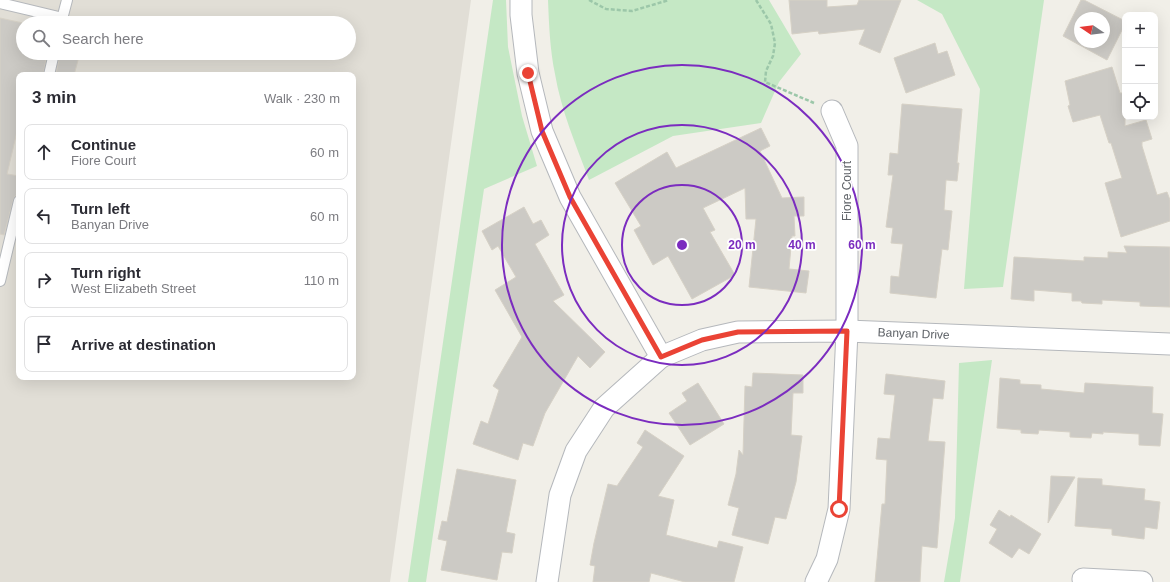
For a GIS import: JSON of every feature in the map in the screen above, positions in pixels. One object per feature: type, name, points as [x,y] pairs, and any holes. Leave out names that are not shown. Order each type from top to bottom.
[{"type":"street","points":[[521,0],[521,15],[528,73],[542,131],[570,197],[661,357]]},
{"type":"street","name":"Fiore Court","points":[[816,582],[827,559],[839,509],[847,331],[847,146],[832,111]]},
{"type":"street","name":"Banyan Drive","points":[[547,582],[560,496],[576,451],[604,408],[661,357],[702,340],[738,332],[847,331],[1170,344]]},
{"type":"street","points":[[1083,579],[1142,582]]},
{"type":"lane","points":[[63,16],[67,0]]},
{"type":"lane","points":[[0,3],[47,16]]},
{"type":"lane","points":[[50,72],[52,60]]},
{"type":"lane","points":[[0,281],[16,214]]},
{"type":"path","points":[[589,0],[606,9],[632,11],[669,0]]},
{"type":"path","points":[[756,0],[771,24],[775,43],[773,56],[766,71],[765,82],[832,111]]},
{"type":"shaded area","points":[[0,0],[471,0],[390,582],[0,582]]},
{"type":"green space","points":[[493,0],[506,0],[508,47],[522,116],[537,166],[484,189],[426,582],[408,582]]},
{"type":"green space","points":[[548,0],[769,0],[801,54],[779,82],[761,123],[673,136],[589,180],[561,101],[553,65]]},
{"type":"green space","points":[[917,0],[1044,0],[1003,287],[964,289],[980,89],[942,14]]},
{"type":"green space","points":[[992,360],[960,582],[944,582],[955,518],[959,363]]},
{"type":"building","points":[[789,0],[827,0],[827,7],[857,5],[859,0],[901,0],[880,53],[859,44],[865,29],[819,34],[818,31],[792,34]]},
{"type":"building","points":[[1081,0],[1084,0],[1107,12],[1075,12]]},
{"type":"building","points":[[1110,13],[1122,19],[1122,30],[1107,60],[1085,48],[1110,48]]},
{"type":"building","points":[[1074,14],[1074,42],[1063,36]]},
{"type":"building","points":[[0,18],[16,21],[16,60],[46,60],[44,72],[16,72],[16,136],[7,174],[16,176],[16,196],[13,200],[4,235],[0,234]]},
{"type":"building","points":[[935,43],[938,54],[947,51],[955,75],[906,93],[894,58]]},
{"type":"building","points":[[59,60],[78,60],[75,72],[57,72]]},
{"type":"building","points":[[1112,67],[1120,93],[1122,93],[1122,120],[1125,120],[1125,126],[1146,120],[1152,139],[1142,142],[1142,146],[1157,195],[1167,192],[1170,200],[1170,221],[1121,237],[1105,183],[1122,178],[1111,143],[1109,143],[1100,115],[1073,122],[1068,106],[1070,105],[1065,81]]},
{"type":"building","points":[[902,104],[962,109],[957,163],[959,163],[957,181],[946,180],[944,210],[952,211],[948,250],[942,249],[936,298],[890,293],[891,276],[899,277],[903,244],[891,243],[893,228],[886,227],[893,175],[888,175],[890,153],[898,154]]},
{"type":"building","points":[[761,128],[770,146],[760,151],[782,198],[804,197],[804,216],[794,216],[795,236],[792,236],[789,269],[809,271],[806,293],[749,287],[756,219],[746,219],[745,188],[703,208],[715,230],[710,232],[735,275],[692,299],[668,256],[653,265],[634,230],[641,226],[615,183],[667,152],[676,168]]},
{"type":"building","points":[[524,207],[533,224],[541,220],[549,235],[535,244],[564,295],[553,301],[605,352],[590,368],[578,356],[545,413],[533,446],[523,443],[518,460],[473,444],[481,421],[488,424],[499,390],[493,386],[522,337],[495,290],[516,277],[498,246],[492,250],[482,231]]},
{"type":"building","points":[[1124,246],[1170,247],[1170,307],[1140,306],[1140,302],[1102,300],[1102,304],[1082,303],[1081,301],[1072,301],[1072,293],[1034,290],[1034,301],[1011,299],[1014,257],[1084,261],[1084,257],[1108,258],[1108,252],[1127,253]]},
{"type":"building","points":[[753,373],[803,375],[803,393],[793,393],[791,435],[802,436],[796,482],[786,519],[775,517],[768,544],[732,535],[739,508],[728,505],[736,474],[739,450],[743,455],[745,386],[752,387]]},
{"type":"building","points":[[886,374],[945,381],[943,399],[933,398],[928,441],[945,442],[937,548],[922,546],[920,582],[875,582],[882,504],[885,504],[887,460],[876,459],[878,438],[890,439],[895,395],[884,394]]},
{"type":"building","points":[[1000,378],[1020,380],[1020,384],[1041,385],[1041,389],[1084,393],[1085,383],[1153,387],[1152,413],[1163,414],[1160,446],[1139,445],[1139,434],[1103,432],[1103,434],[1092,433],[1091,438],[1070,437],[1070,432],[1039,430],[1038,434],[1021,433],[1021,430],[997,428]]},
{"type":"building","points":[[698,383],[724,424],[690,445],[669,413],[687,401],[682,393]]},
{"type":"building","points":[[645,430],[684,456],[658,496],[674,500],[666,535],[717,548],[719,541],[743,547],[734,582],[685,582],[651,573],[649,582],[593,582],[595,566],[590,565],[608,484],[617,486],[643,447],[637,443]]},
{"type":"building","points":[[457,469],[516,480],[506,532],[515,534],[512,553],[502,552],[497,580],[441,570],[447,541],[438,539],[442,521],[447,522]]},
{"type":"building","points":[[1051,476],[1075,477],[1048,523]]},
{"type":"building","points":[[1078,478],[1102,479],[1102,485],[1145,489],[1144,500],[1160,502],[1157,529],[1145,527],[1144,539],[1112,535],[1112,529],[1075,526]]},
{"type":"building","points":[[999,510],[1010,517],[1011,515],[1041,534],[1029,554],[1019,548],[1012,558],[989,543],[997,529],[990,525]]},
{"type":"route","points":[[528,73],[542,131],[570,197],[661,357],[702,340],[738,332],[847,331],[839,509]]}]
